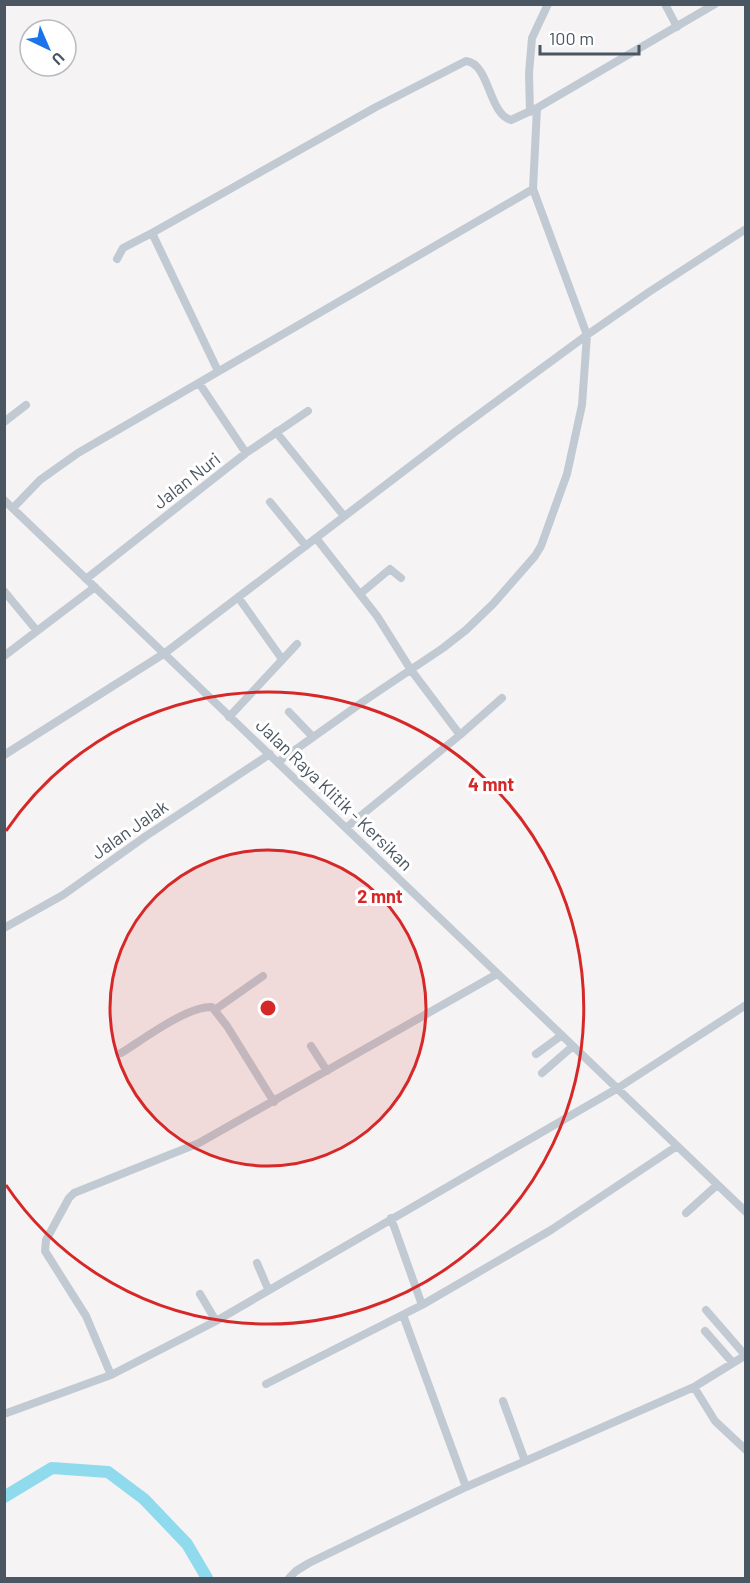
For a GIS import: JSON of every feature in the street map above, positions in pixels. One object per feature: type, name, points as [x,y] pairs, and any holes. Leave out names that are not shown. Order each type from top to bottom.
[{"type":"street","points":[[278,762],[466,630],[493,604],[541,546],[567,474],[578,426],[587,335],[533,189],[534,110],[529,73],[532,38],[548,4]]},
{"type":"street","points":[[665,4],[677,27]]},
{"type":"street","points":[[117,259],[123,248],[376,107],[466,61],[473,63],[479,69],[497,106],[506,118],[511,120],[534,110],[715,4]]},
{"type":"street","points":[[13,507],[40,480],[69,459],[533,189]]},
{"type":"street","points":[[4,755],[165,653],[587,335],[746,229]]},
{"type":"street","points":[[152,233],[218,371]]},
{"type":"street","points":[[199,383],[246,453]]},
{"type":"street","points":[[4,422],[26,405]]},
{"type":"street","name":"Jalan Nuri","points":[[86,579],[246,453],[308,411]]},
{"type":"street","points":[[276,432],[344,516]]},
{"type":"street","name":"Jalan Raya Klitik - Kersikan","points":[[4,500],[746,1212]]},
{"type":"street","points":[[270,502],[306,546]]},
{"type":"street","points":[[315,538],[360,594],[411,670],[460,735]]},
{"type":"street","points":[[360,594],[390,568],[401,578]]},
{"type":"street","points":[[4,656],[95,587]]},
{"type":"street","points":[[4,591],[37,632]]},
{"type":"street","points":[[238,597],[282,660]]},
{"type":"street","points":[[230,717],[297,644]]},
{"type":"street","points":[[347,827],[502,698]]},
{"type":"street","points":[[289,712],[313,737]]},
{"type":"street","name":"Jalan Jalak","points":[[4,928],[63,895],[146,836],[270,754]]},
{"type":"street","points":[[111,1375],[87,1316],[45,1251],[46,1240],[69,1198],[82,1188],[200,1143],[497,974]]},
{"type":"street","points":[[216,1009],[263,976]]},
{"type":"street","points":[[4,1414],[111,1375],[216,1321],[618,1088],[746,1005]]},
{"type":"street","points":[[121,1053],[183,1015],[206,1006],[212,1007],[216,1009],[274,1102]]},
{"type":"street","points":[[537,1054],[562,1035]]},
{"type":"street","points":[[311,1046],[327,1071]]},
{"type":"street","points":[[542,1073],[573,1046]]},
{"type":"street","points":[[266,1384],[404,1315],[552,1230],[676,1146]]},
{"type":"street","points":[[686,1213],[717,1185]]},
{"type":"street","points":[[391,1218],[422,1305]]},
{"type":"street","points":[[257,1263],[268,1289]]},
{"type":"street","points":[[200,1294],[216,1321]]},
{"type":"street","points":[[289,1578],[309,1563],[466,1487],[694,1387],[745,1355],[706,1310]]},
{"type":"street","points":[[404,1315],[466,1487]]},
{"type":"street","points":[[705,1331],[733,1363]]},
{"type":"street","points":[[694,1387],[715,1421],[746,1450]]},
{"type":"street","points":[[503,1401],[525,1461]]},
{"type":"waterway","points":[[4,1497],[52,1468],[108,1472],[144,1499],[187,1544],[207,1578]]}]
